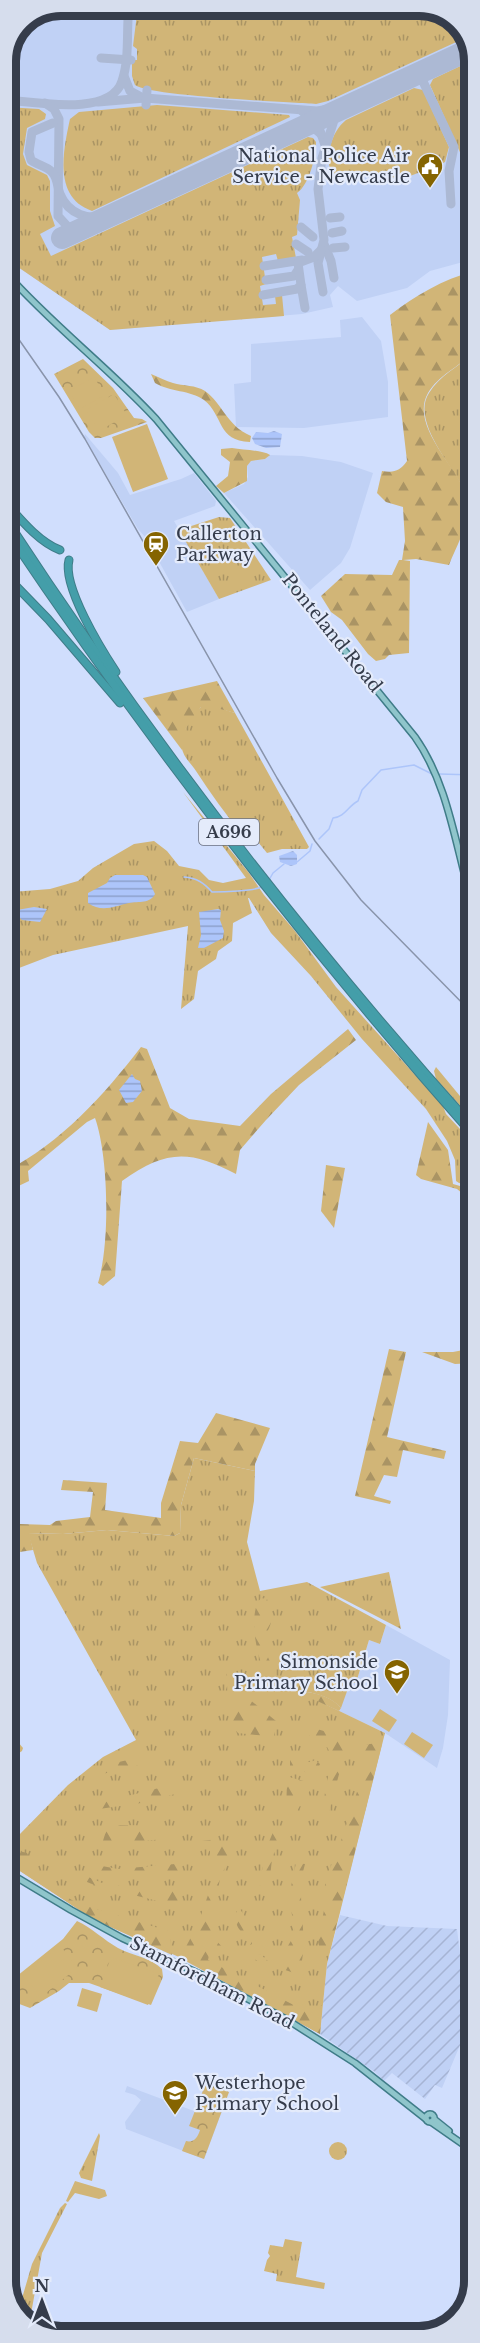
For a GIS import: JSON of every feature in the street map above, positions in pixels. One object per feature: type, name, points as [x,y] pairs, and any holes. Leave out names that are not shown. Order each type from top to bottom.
[{"type":"highway","points":[[16,513],[40,537],[60,550]]},
{"type":"highway","name":"A696","points":[[16,534],[160,740],[307,932],[463,1116]]},
{"type":"highway","name":"A696","points":[[16,545],[96,662],[168,760],[320,957],[463,1125]]},
{"type":"highway","points":[[69,560],[67,572],[69,581],[92,631],[160,740]]},
{"type":"highway","points":[[16,586],[83,658],[168,760]]},
{"type":"main road","name":"Ponteland Road","points":[[16,283],[156,418],[415,736],[439,780],[463,871]]},
{"type":"main road","name":"Stamfordham Road","points":[[17,1878],[122,1938],[216,1982],[286,2019],[355,2063],[410,2106],[464,2144]]},
{"type":"shaded area","points":[[61,16],[422,17],[439,21],[456,36],[463,55],[463,262],[430,271],[407,288],[357,301],[338,286],[330,295],[333,307],[302,314],[110,330],[16,266],[16,61],[24,36],[36,24]]},
{"type":"shaded area","points":[[362,317],[381,341],[388,382],[388,417],[304,428],[236,427],[234,384],[251,382],[251,344],[341,337],[340,320]]},
{"type":"shaded area","points":[[274,431],[282,434],[280,447],[266,448],[255,444],[252,438],[256,432]]},
{"type":"shaded area","points":[[85,434],[118,473],[130,495],[194,473],[216,501],[215,506],[174,521],[219,599],[187,612],[146,538],[138,529],[84,437]]},
{"type":"shaded area","points":[[270,455],[302,456],[341,462],[373,473],[350,548],[341,563],[310,590],[224,493],[244,484],[248,477],[247,466],[251,461],[265,459]]},
{"type":"shaded area","points":[[293,851],[297,855],[297,864],[291,866],[280,862],[279,856]]},
{"type":"shaded area","points":[[115,875],[143,875],[147,877],[155,894],[147,901],[108,908],[98,908],[88,903],[88,893],[107,883]]},
{"type":"shaded area","points":[[34,907],[47,909],[40,922],[22,920],[16,914],[17,910]]},
{"type":"shaded area","points":[[221,910],[223,938],[204,948],[198,948],[201,935],[199,912]]},
{"type":"shaded area","points":[[132,1074],[140,1081],[142,1091],[133,1102],[126,1103],[119,1090]]},
{"type":"shaded area","name":"Simonside Primary School","points":[[386,1625],[450,1660],[448,1715],[443,1748],[437,1768],[385,1733],[339,1711],[350,1683],[356,1683],[369,1640],[380,1644]]},
{"type":"shaded area","points":[[340,1915],[387,1926],[457,1929],[461,1962],[464,1962],[464,2036],[442,2088],[435,2085],[425,2099],[392,2073],[384,2081],[375,2072],[320,2034],[327,1964]]},
{"type":"shaded area","name":"Westerhope Primary School","points":[[206,2083],[229,2092],[204,2159],[126,2129],[125,2122],[141,2100],[125,2092],[127,2086],[194,2111]]},
{"type":"green space","points":[[137,16],[422,17],[444,24],[459,41],[328,101],[316,104],[191,95],[145,89],[135,85],[132,76],[132,60],[137,60],[137,49],[133,46]]},
{"type":"green space","points":[[463,65],[463,159],[430,85],[433,79]]},
{"type":"green space","points":[[414,88],[423,90],[449,147],[445,162],[424,173],[402,179],[365,173],[332,174],[329,160],[330,146],[341,125],[346,120]]},
{"type":"green space","points":[[157,105],[289,115],[290,117],[92,211],[80,205],[71,196],[64,172],[65,145],[70,119],[79,112]]},
{"type":"green space","points":[[16,108],[39,109],[46,114],[45,119],[27,128],[23,154],[27,165],[47,175],[50,181],[50,211],[55,226],[40,234],[51,256],[308,137],[313,138],[316,148],[311,170],[305,184],[297,193],[300,200],[297,235],[292,237],[296,258],[278,261],[276,254],[262,257],[266,284],[260,286],[263,305],[276,304],[275,296],[282,295],[284,316],[110,330],[16,266]]},
{"type":"green space","points":[[463,275],[463,361],[437,381],[428,393],[424,405],[429,430],[463,488],[463,531],[449,565],[416,559],[403,560],[410,561],[409,653],[389,655],[385,659],[376,661],[342,620],[331,612],[321,596],[345,574],[392,575],[399,560],[402,560],[405,541],[403,507],[386,502],[377,493],[382,471],[396,470],[407,461],[390,315],[430,289]]},
{"type":"green space","points":[[83,359],[113,388],[134,418],[147,422],[95,438],[89,432],[54,374]]},
{"type":"green space","points":[[463,362],[463,489],[435,442],[425,416],[425,404],[429,393],[438,381]]},
{"type":"green space","points":[[151,374],[173,383],[205,391],[236,426],[251,436],[250,442],[239,441],[226,432],[204,400],[193,394],[161,386],[155,383]]},
{"type":"green space","points":[[94,377],[105,395],[80,409],[69,391]]},
{"type":"green space","points":[[114,394],[127,415],[99,431],[86,410]]},
{"type":"green space","points":[[147,424],[168,479],[133,492],[112,437]]},
{"type":"green space","points":[[232,448],[270,455],[265,459],[251,461],[247,466],[247,481],[224,493],[216,486],[228,476],[230,462],[221,455],[221,449]]},
{"type":"green space","points":[[219,517],[230,518],[271,580],[219,599],[179,530]]},
{"type":"green space","points":[[217,681],[235,713],[213,707],[201,707],[186,728],[182,750],[143,698]]},
{"type":"green space","points":[[213,706],[235,713],[309,847],[307,849],[282,849],[267,853],[254,837],[242,835],[185,757],[182,740],[186,728],[201,707]]},
{"type":"green space","points":[[183,792],[295,931],[336,987],[443,1106],[446,1114],[463,1133],[464,1184],[456,1181],[455,1160],[447,1141],[426,1109],[271,933],[249,898],[252,913],[233,923],[232,941],[218,951],[216,959],[198,971],[194,999],[181,1009],[188,926],[53,955],[16,969],[16,892],[50,889],[78,881],[93,868],[134,844],[154,841],[167,851],[179,866],[199,870],[209,880],[223,883],[246,878]]},
{"type":"green space","points":[[348,1029],[356,1040],[299,1085],[266,1120],[240,1150],[236,1174],[204,1160],[178,1156],[151,1163],[122,1181],[115,1276],[103,1286],[98,1283],[105,1247],[105,1177],[100,1135],[95,1118],[87,1122],[28,1171],[29,1181],[17,1187],[16,1165],[45,1147],[97,1100],[141,1047],[147,1049],[170,1108],[189,1119],[240,1126],[271,1094]]},
{"type":"green space","points":[[436,1067],[463,1100],[463,1109],[436,1079],[434,1071]]},
{"type":"green space","points":[[428,1122],[448,1150],[453,1184],[464,1187],[464,1194],[457,1189],[421,1179],[416,1175]]},
{"type":"green space","points":[[326,1165],[345,1168],[334,1228],[321,1211]]},
{"type":"green space","points":[[389,1349],[406,1352],[387,1437],[446,1451],[444,1459],[403,1450],[397,1477],[384,1475],[374,1496],[391,1501],[390,1504],[355,1496]]},
{"type":"green space","points":[[464,1350],[464,1364],[455,1364],[422,1352]]},
{"type":"green space","points":[[216,1413],[270,1428],[255,1464],[255,1471],[194,1458],[181,1505],[180,1533],[174,1536],[107,1530],[63,1534],[29,1533],[33,1550],[17,1552],[17,1539],[20,1534],[17,1532],[20,1524],[50,1525],[56,1521],[90,1517],[93,1492],[61,1490],[63,1480],[107,1483],[105,1510],[161,1518],[161,1503],[180,1441],[198,1443]]},
{"type":"green space","points":[[194,1458],[255,1471],[254,1501],[247,1542],[260,1591],[307,1582],[386,1625],[380,1644],[369,1640],[356,1683],[350,1683],[341,1708],[321,1695],[307,1692],[304,1694],[385,1733],[327,1964],[320,2034],[188,1961],[93,1919],[20,1871],[18,1836],[68,1785],[103,1757],[136,1740],[37,1563],[28,1533],[63,1534],[107,1530],[174,1536],[180,1533],[181,1505]]},
{"type":"green space","points":[[389,1572],[401,1629],[320,1587]]},
{"type":"green space","points":[[261,1598],[267,1599],[271,1617],[270,1626],[261,1642],[277,1677],[289,1688],[270,1679],[260,1660],[254,1625],[257,1605]]},
{"type":"green space","points":[[228,1662],[249,1699],[276,1721],[274,1737],[238,1733],[229,1722],[226,1665]]},
{"type":"green space","points":[[307,1692],[321,1695],[341,1708],[339,1711],[304,1695]]},
{"type":"green space","points":[[380,1709],[397,1720],[389,1732],[372,1721]]},
{"type":"green space","points":[[307,1726],[347,1738],[356,1746],[382,1744],[329,1954],[324,1954],[320,1950],[318,1941],[325,1905],[325,1881],[342,1838],[368,1752],[353,1750],[345,1752],[328,1815],[321,1814],[332,1756],[327,1747],[320,1747],[307,1733]]},
{"type":"green space","points":[[412,1732],[433,1745],[424,1758],[404,1744]]},
{"type":"green space","points":[[17,1741],[23,1748],[17,1754]]},
{"type":"green space","points":[[146,1756],[144,1764],[90,1777],[91,1772],[105,1765]]},
{"type":"green space","points":[[290,1760],[311,1762],[315,1760],[320,1764],[315,1776],[290,1766]]},
{"type":"green space","points":[[289,1777],[311,1783],[311,1789],[296,1812],[286,1810]]},
{"type":"green space","points":[[180,1786],[184,1790],[179,1793],[141,1803],[99,1809],[92,1805],[159,1788]]},
{"type":"green space","points":[[120,1825],[151,1826],[167,1836],[164,1839],[122,1843],[116,1850],[111,1850],[102,1844],[106,1831]]},
{"type":"green space","points":[[276,1827],[281,1828],[281,1832],[272,1859],[268,1895],[259,1893],[266,1851]]},
{"type":"green space","points":[[217,1839],[223,1844],[232,1842],[232,1853],[220,1878],[211,1935],[225,1950],[224,1953],[212,1953],[208,1960],[305,2011],[317,2009],[322,2005],[320,2034],[180,1958],[198,1924],[216,1872],[210,1864],[210,1849],[205,1847],[202,1841]]},
{"type":"green space","points":[[19,1851],[27,1853],[30,1859],[28,1874],[77,1903],[168,1931],[172,1955],[93,1919],[20,1871]]},
{"type":"green space","points":[[296,1863],[305,1864],[301,1891],[303,1956],[300,1970],[294,1973],[253,1959],[254,1955],[260,1954],[268,1961],[279,1961],[295,1934],[289,1896]]},
{"type":"green space","points":[[175,1864],[182,1874],[177,1878],[170,1872],[124,1874],[91,1872],[85,1869],[102,1866],[118,1869]]},
{"type":"green space","points":[[84,1875],[102,1883],[162,1893],[169,1893],[169,1888],[181,1889],[180,1898],[174,1905],[97,1886],[87,1882]]},
{"type":"green space","points":[[238,1907],[248,1924],[252,1944],[250,1945],[238,1928],[236,1914]]},
{"type":"green space","points":[[77,1921],[118,1948],[157,1965],[162,1969],[163,1977],[151,2005],[89,1983],[69,1983],[30,2008],[17,2003],[17,1976],[63,1939]]},
{"type":"green space","points":[[60,1945],[77,1968],[41,1997],[23,1975]]},
{"type":"green space","points":[[111,1957],[159,1974],[148,2005],[100,1987]]},
{"type":"green space","points":[[82,1988],[102,1994],[97,2012],[77,2006]]},
{"type":"green space","points":[[206,2083],[229,2092],[204,2159],[182,2151],[186,2141],[193,2140],[199,2133],[200,2130],[189,2126]]},
{"type":"green space","points":[[99,2133],[92,2181],[81,2178],[79,2173]]},
{"type":"green space","points":[[338,2142],[344,2145],[347,2151],[344,2157],[338,2160],[332,2157],[329,2151],[332,2145]]},
{"type":"green space","points":[[75,2181],[105,2190],[107,2196],[99,2199],[75,2193],[68,2202],[66,2201]]},
{"type":"green space","points":[[65,2203],[67,2204],[42,2253],[31,2314],[21,2302],[32,2264],[60,2208]]},
{"type":"green space","points":[[285,2239],[302,2242],[296,2277],[325,2283],[324,2289],[276,2281],[277,2274],[264,2271],[270,2256],[268,2253],[270,2245],[283,2247]]},
{"type":"waterway","points":[[319,839],[329,829],[333,818],[341,816],[358,801],[362,790],[381,770],[414,765],[432,774]]},
{"type":"waterway","points":[[440,774],[463,775]]},
{"type":"waterway","points":[[297,862],[310,851],[312,844]]},
{"type":"waterway","points":[[269,880],[273,873],[284,864]]},
{"type":"waterway","points":[[184,877],[193,878],[212,892],[261,887]]},
{"type":"taxiway","points":[[16,101],[71,105],[103,99],[115,92],[122,81],[126,63],[128,16]]},
{"type":"taxiway","points":[[101,58],[131,60]]},
{"type":"taxiway","points":[[419,73],[454,147],[449,171],[451,204]]},
{"type":"taxiway","points":[[124,76],[130,91],[143,98]]},
{"type":"taxiway","points":[[146,105],[147,90]]},
{"type":"taxiway","points":[[98,102],[145,98],[317,111],[348,106]]},
{"type":"taxiway","points":[[45,103],[54,109],[59,119],[58,216],[68,227],[84,228]]},
{"type":"taxiway","points":[[302,111],[318,125],[325,145]]},
{"type":"taxiway","points":[[323,292],[318,263],[324,240],[318,189],[322,158],[337,111]]},
{"type":"taxiway","points":[[53,123],[32,132],[29,152],[31,160],[52,172],[68,207],[87,217],[108,216]]},
{"type":"taxiway","points":[[301,128],[314,128],[321,134]]},
{"type":"taxiway","points":[[330,218],[340,217]]},
{"type":"taxiway","points":[[301,227],[313,237]]},
{"type":"taxiway","points":[[332,233],[342,231]]},
{"type":"taxiway","points":[[296,244],[308,252]]},
{"type":"taxiway","points":[[324,244],[331,261],[334,278]]},
{"type":"taxiway","points":[[333,248],[345,247]]},
{"type":"taxiway","points":[[263,295],[297,289],[301,285],[298,263],[314,257],[321,250]]},
{"type":"taxiway","points":[[264,266],[302,260]]},
{"type":"taxiway","points":[[266,280],[294,276],[298,270]]},
{"type":"taxiway","points":[[301,285],[305,308]]},
{"type":"runway","points":[[62,238],[463,53]]},
{"type":"tram line","points":[[16,336],[85,439],[315,841],[361,900],[463,1004]]},
{"type":"place","name":"National Police Air Service - Newcastle","points":[[430,189]]},
{"type":"place","name":"Callerton Parkway","points":[[156,567]]},
{"type":"place","name":"Simonside Primary School","points":[[397,1695]]},
{"type":"place","name":"Westerhope Primary School","points":[[175,2116]]}]
